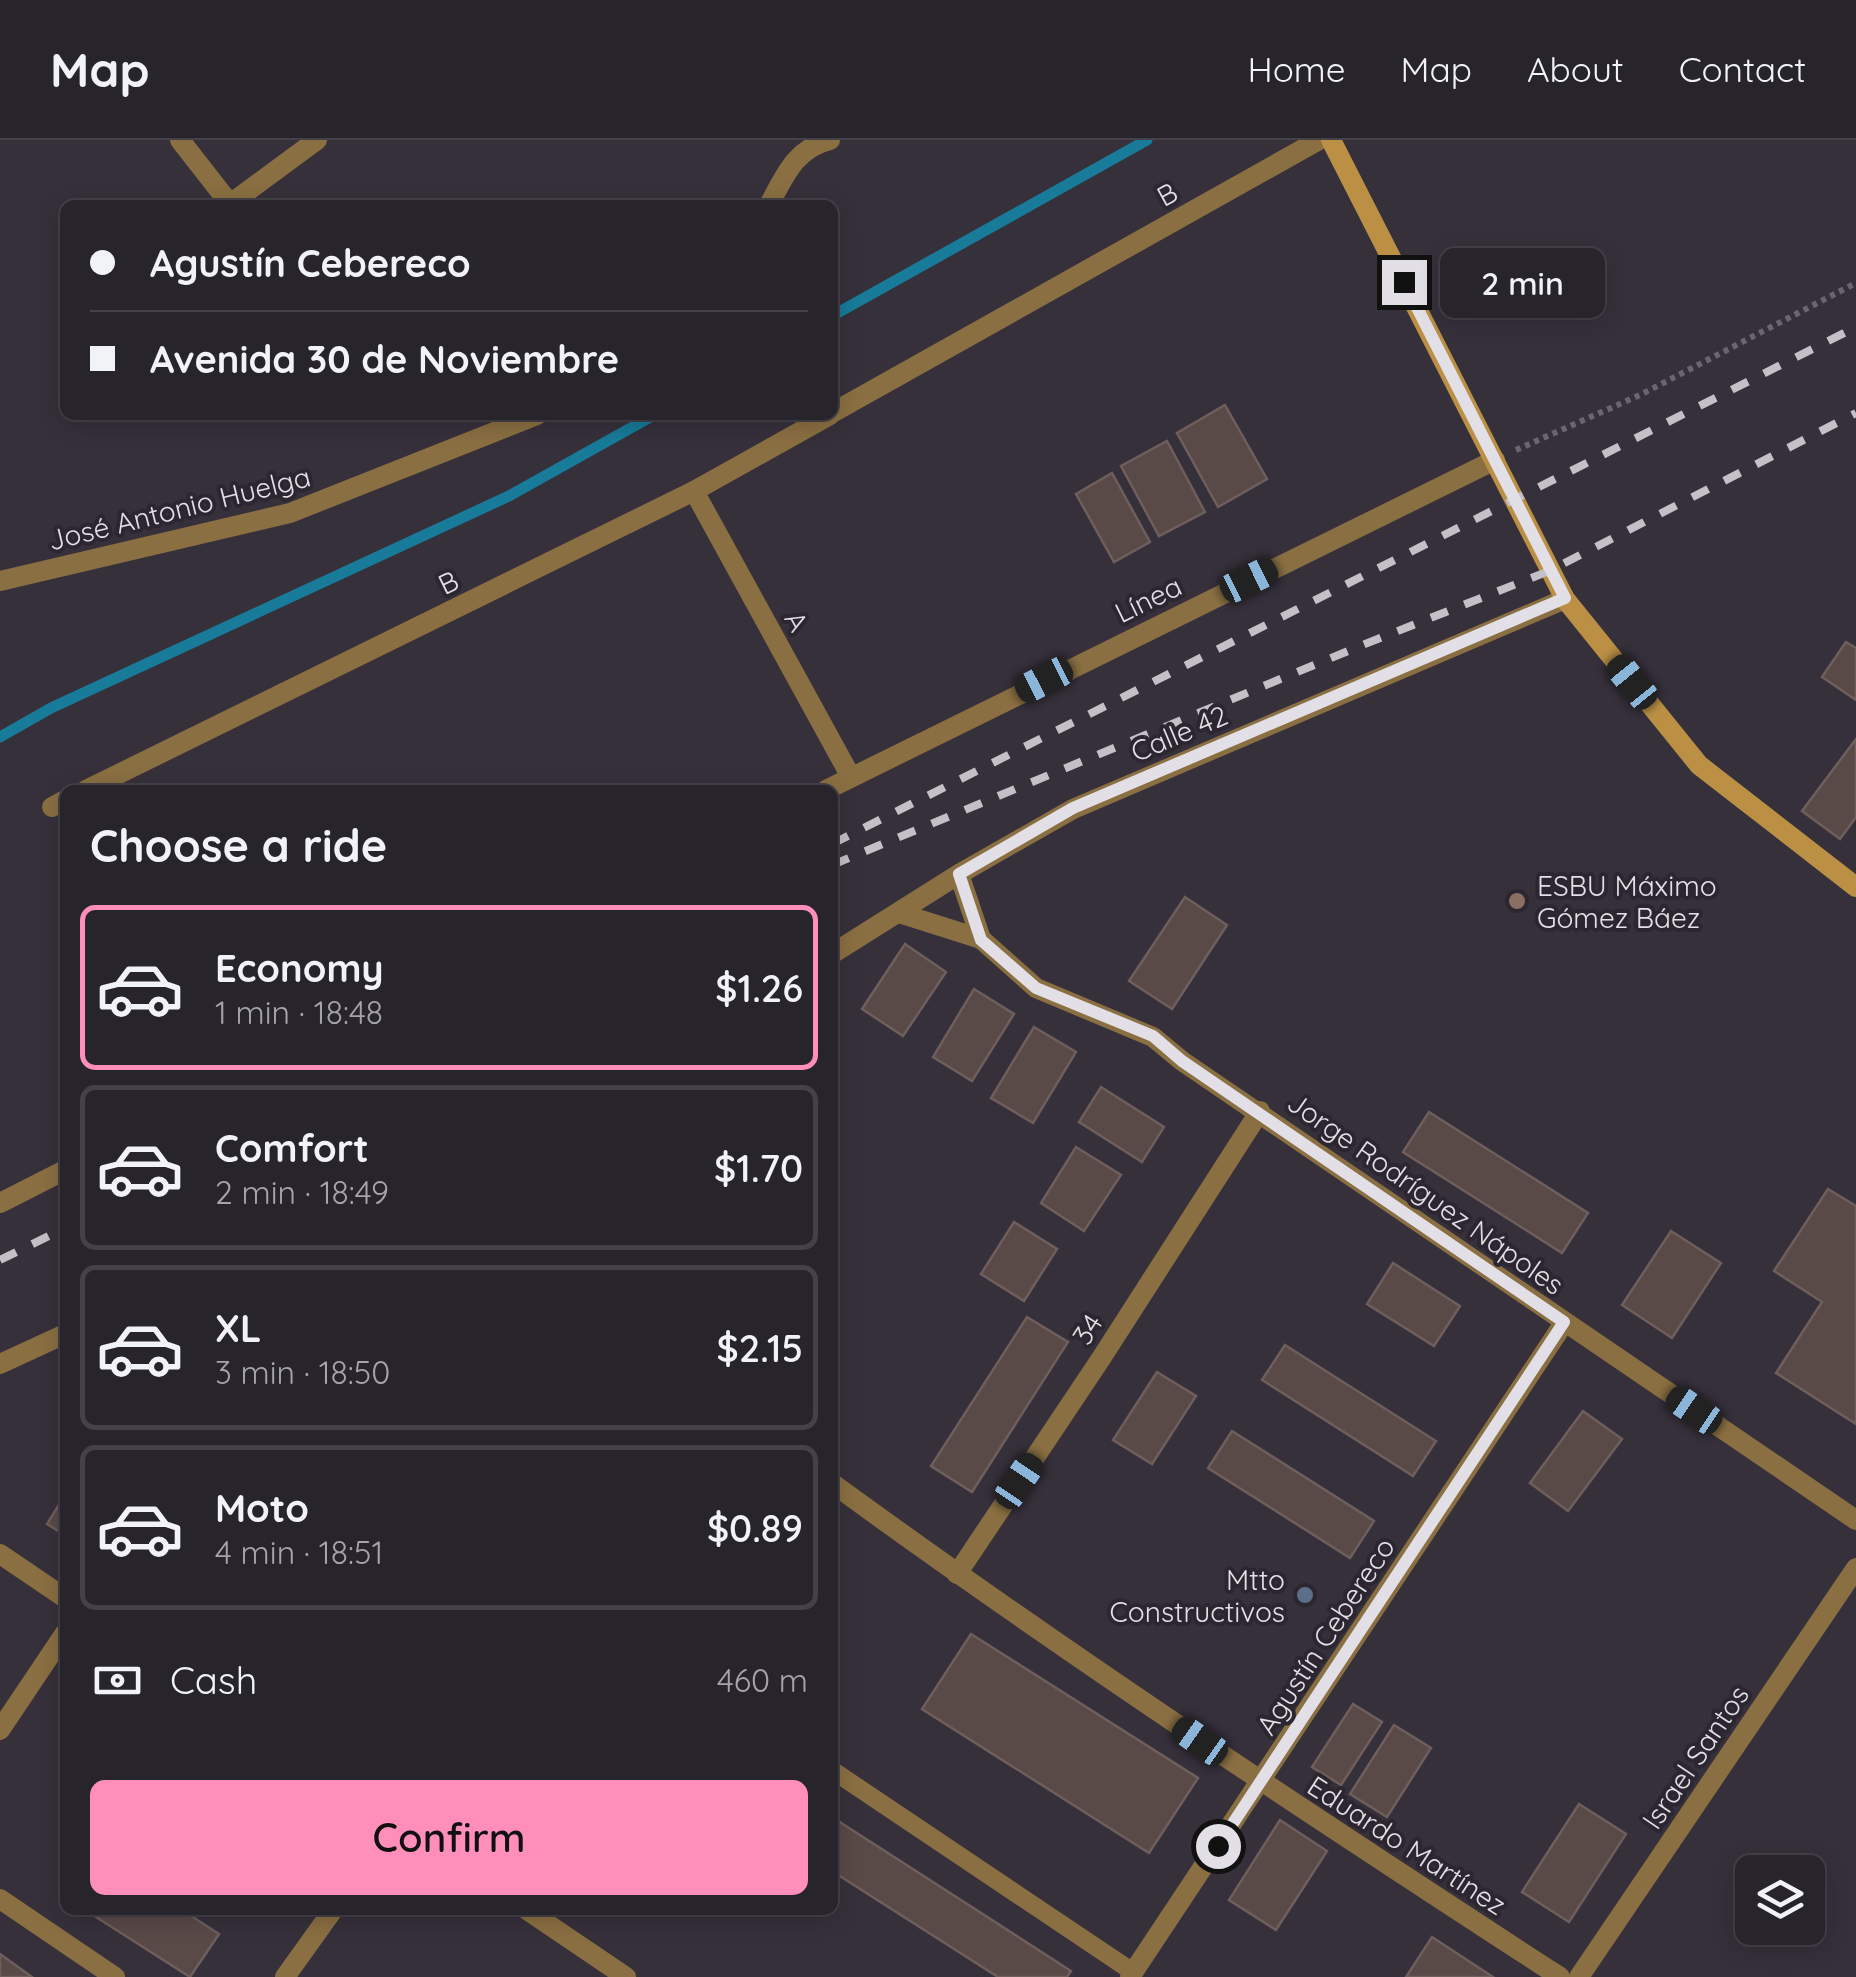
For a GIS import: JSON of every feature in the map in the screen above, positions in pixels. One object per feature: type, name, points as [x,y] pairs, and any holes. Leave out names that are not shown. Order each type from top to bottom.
[{"type":"main road","points":[[1331,140],[1565,598],[1699,765],[1856,886]]},
{"type":"street","points":[[180,140],[227,200]]},
{"type":"street","points":[[235,200],[317,140]]},
{"type":"street","name":"B","points":[[838,410],[1319,140]]},
{"type":"street","points":[[772,200],[791,164],[816,142]]},
{"type":"street","name":"José Antonio Huelga","points":[[0,581],[290,513],[524,420]]},
{"type":"street","name":"B","points":[[96,785],[694,491],[820,420]]},
{"type":"street","name":"Línea","points":[[836,785],[1495,460]]},
{"type":"street","name":"A","points":[[694,491],[852,777]]},
{"type":"street","name":"Calle 42","points":[[838,950],[1073,808],[1565,598]]},
{"type":"street","points":[[959,874],[981,940]]},
{"type":"street","name":"Jorge Rodríguez Nápoles","points":[[899,913],[981,940],[1036,988],[1153,1036],[1182,1061],[1856,1520]]},
{"type":"street","name":"34","points":[[957,1574],[1260,1111]]},
{"type":"street","points":[[0,1203],[60,1173]]},
{"type":"street","name":"Agustín Cebereco","points":[[1131,1975],[1262,1783],[1564,1322]]},
{"type":"street","points":[[0,1364],[60,1336]]},
{"type":"street","name":"Eduardo Martínez","points":[[838,1488],[1262,1783],[1560,1977]]},
{"type":"street","points":[[0,1554],[60,1595]]},
{"type":"street","name":"Israel Santos","points":[[1580,1977],[1856,1568]]},
{"type":"street","points":[[0,1730],[60,1640]]},
{"type":"street","points":[[0,1899],[115,1977]]},
{"type":"street","points":[[285,1977],[329,1915]]},
{"type":"street","points":[[534,1915],[626,1977]]},
{"type":"lane","points":[[838,1774],[1131,1975]]},
{"type":"path","points":[[1495,460],[1640,396],[1856,283]]},
{"type":"building","points":[[1225,405],[1267,479],[1218,507],[1177,433]]},
{"type":"building","points":[[1167,441],[1205,512],[1159,536],[1121,466]]},
{"type":"building","points":[[1112,473],[1150,542],[1114,562],[1076,494]]},
{"type":"building","points":[[1846,642],[1856,648],[1856,700],[1822,677]]},
{"type":"building","points":[[1856,739],[1856,817],[1840,839],[1802,811]]},
{"type":"building","points":[[1185,897],[1227,925],[1172,1009],[1129,981]]},
{"type":"building","points":[[905,944],[946,972],[903,1036],[862,1009]]},
{"type":"building","points":[[974,989],[1014,1014],[972,1081],[933,1057]]},
{"type":"building","points":[[1034,1027],[1076,1052],[1033,1123],[991,1098]]},
{"type":"building","points":[[1101,1087],[1164,1127],[1142,1162],[1079,1122]]},
{"type":"building","points":[[1429,1112],[1588,1213],[1562,1253],[1403,1152]]},
{"type":"building","points":[[1076,1147],[1121,1175],[1084,1231],[1041,1203]]},
{"type":"building","points":[[1828,1189],[1856,1206],[1856,1424],[1776,1373],[1822,1302],[1774,1271]]},
{"type":"building","points":[[1014,1222],[1057,1249],[1024,1301],[981,1274]]},
{"type":"building","points":[[1671,1231],[1721,1263],[1672,1338],[1622,1305]]},
{"type":"building","points":[[1393,1263],[1460,1306],[1434,1346],[1367,1304]]},
{"type":"building","points":[[1027,1317],[1068,1342],[972,1492],[931,1466]]},
{"type":"building","points":[[1285,1345],[1436,1441],[1413,1476],[1262,1380]]},
{"type":"building","points":[[1157,1372],[1196,1396],[1152,1464],[1113,1440]]},
{"type":"building","points":[[1583,1411],[1622,1439],[1568,1511],[1530,1483]]},
{"type":"building","points":[[1232,1431],[1374,1521],[1350,1558],[1208,1468]]},
{"type":"building","points":[[60,1503],[60,1532],[47,1524]]},
{"type":"building","points":[[971,1634],[1198,1778],[1149,1853],[922,1709]]},
{"type":"building","points":[[1353,1704],[1382,1722],[1341,1785],[1312,1767]]},
{"type":"building","points":[[1394,1725],[1431,1748],[1387,1817],[1350,1794]]},
{"type":"building","points":[[1579,1804],[1626,1834],[1569,1922],[1522,1892]]},
{"type":"building","points":[[1280,1820],[1327,1851],[1276,1930],[1229,1900]]},
{"type":"building","points":[[838,1821],[1071,1971],[1067,1977],[998,1977],[838,1875]]},
{"type":"building","points":[[93,1915],[190,1915],[219,1934],[190,1977]]},
{"type":"building","points":[[1432,1937],[1493,1977],[1406,1977]]},
{"type":"building","points":[[0,1954],[32,1977],[0,1977]]},
{"type":"waterway","points":[[838,313],[1147,140]]},
{"type":"waterway","points":[[0,737],[51,708],[509,496],[645,420]]},
{"type":"railway","points":[[838,841],[1856,327]]},
{"type":"railway","points":[[838,863],[1549,571],[1856,413]]},
{"type":"railway","points":[[0,1260],[60,1230]]},
{"type":"place","name":"ESBU Máximo Gómez Báez","points":[[1517,901]]},
{"type":"place","name":"Mtto Constructivos","points":[[1305,1595]]},
{"type":"route","points":[[1218,1846],[1564,1322],[1182,1061],[1153,1036],[1036,988],[981,940],[959,874],[1073,808],[1565,598],[1404,282]]}]
